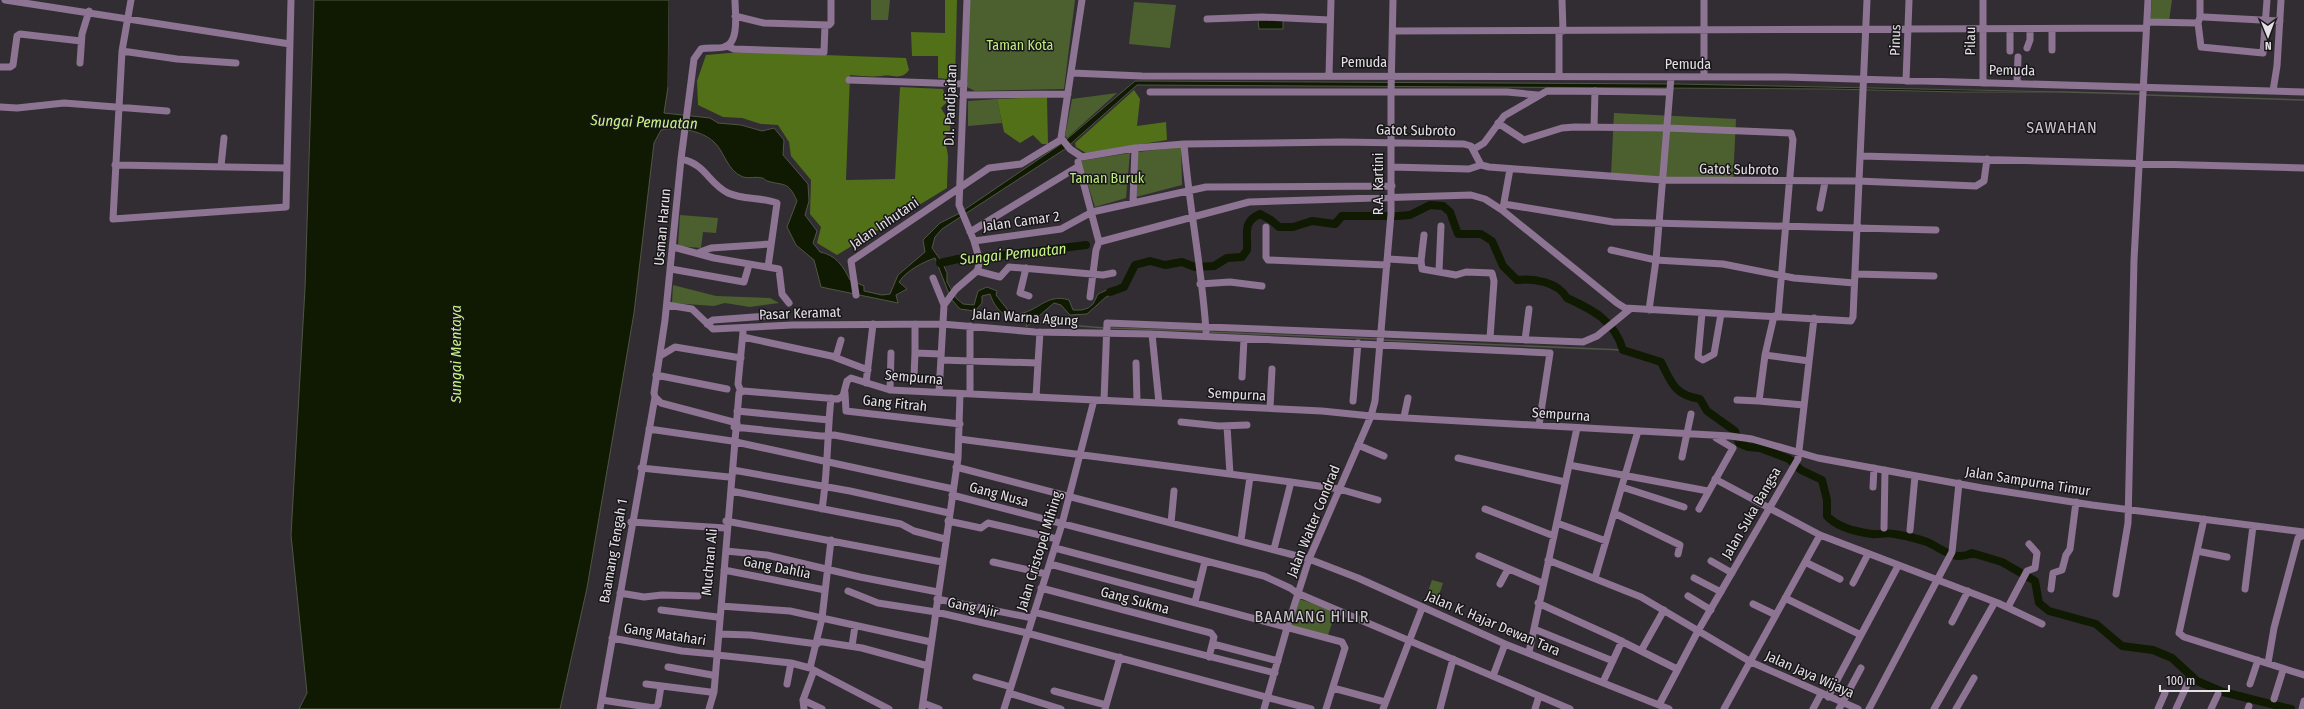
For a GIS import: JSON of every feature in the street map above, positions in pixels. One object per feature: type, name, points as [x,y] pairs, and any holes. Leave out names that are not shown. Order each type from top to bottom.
[{"type":"street","points":[[5,0],[89,11],[290,44]]},
{"type":"street","points":[[131,0],[122,50],[120,72],[121,81],[113,219],[286,208],[287,122],[292,0]]},
{"type":"street","points":[[735,0],[734,33],[732,40],[727,46],[734,48],[824,52],[825,25]]},
{"type":"street","points":[[735,16],[764,23],[825,25],[831,23],[831,0]]},
{"type":"street","name":"D.I. Pandjaitan","points":[[967,0],[960,210],[969,229]]},
{"type":"street","points":[[1082,0],[1062,140],[1076,154],[1098,239],[1090,297]]},
{"type":"street","points":[[1330,75],[1331,0]]},
{"type":"street","name":"R.A. Kartini","points":[[1380,339],[1392,214],[1390,142],[1393,0]]},
{"type":"street","points":[[1560,76],[1562,0]]},
{"type":"street","points":[[1704,0],[1704,77]]},
{"type":"street","points":[[1098,239],[1192,219],[1249,202],[1392,196],[1476,195],[1503,207],[1617,303],[1630,309],[1852,320],[1867,0]]},
{"type":"street","name":"Pinus","points":[[1906,81],[1909,0]]},
{"type":"street","name":"Pilau","points":[[1982,83],[1984,29],[1983,0]]},
{"type":"street","points":[[2116,594],[2126,537],[2129,509],[2129,418],[2138,162],[2148,0]]},
{"type":"street","points":[[2200,0],[2200,47],[2261,53],[2264,51],[2266,0]]},
{"type":"street","points":[[2273,91],[2277,66],[2281,0]]},
{"type":"street","points":[[80,64],[81,41],[89,11]]},
{"type":"street","points":[[1207,19],[1262,17],[1330,20]]},
{"type":"street","points":[[1393,32],[2052,29],[2146,25],[2199,20],[2280,21]]},
{"type":"street","points":[[2010,29],[2010,51]]},
{"type":"street","points":[[2027,48],[2030,40],[2030,29]]},
{"type":"street","points":[[2052,29],[2052,50]]},
{"type":"street","points":[[0,67],[10,67],[13,65],[17,36],[20,34],[81,41]]},
{"type":"street","name":"Usman Harun","points":[[655,397],[656,375],[667,305],[681,159],[694,59],[698,52],[706,48],[727,46]]},
{"type":"street","points":[[122,50],[178,59],[236,63]]},
{"type":"street","points":[[2017,83],[2018,57]]},
{"type":"street","name":"Pemuda","points":[[1072,73],[1142,76],[1560,76],[1670,85],[1704,77],[1864,86],[1906,81],[2304,92]]},
{"type":"street","points":[[849,80],[964,84]]},
{"type":"street","points":[[1474,149],[1481,146],[1498,123],[1507,114],[1538,95],[1553,91],[1595,91],[1670,85],[1656,260],[1649,310]]},
{"type":"street","points":[[1594,127],[1595,91]]},
{"type":"street","points":[[1150,92],[1507,92],[1538,95]]},
{"type":"street","points":[[963,95],[1068,94]]},
{"type":"street","points":[[0,107],[17,108],[58,103],[168,111]]},
{"type":"street","points":[[1498,123],[1524,140],[1566,128],[1594,127],[1789,132],[1793,138],[1781,274],[1776,316],[1765,355],[1759,401]]},
{"type":"street","points":[[221,166],[224,138]]},
{"type":"street","name":"Jalan Inhutani","points":[[856,295],[851,261],[893,231],[989,168],[1019,165],[1062,140]]},
{"type":"street","name":"Gatot Subroto","points":[[1076,154],[1086,157],[1135,148],[1184,144],[1390,142],[1468,144],[1474,149],[1481,165],[1510,169],[1662,180],[1788,182],[1858,181],[1976,186],[1984,181],[1988,159]]},
{"type":"street","points":[[1184,144],[1187,190],[1206,332]]},
{"type":"street","points":[[1133,202],[1135,148]]},
{"type":"street","points":[[1860,156],[2138,162],[2304,168]]},
{"type":"street","points":[[681,159],[696,163],[722,189],[733,195],[777,203],[770,244],[768,267]]},
{"type":"street","points":[[115,165],[286,168]]},
{"type":"street","points":[[1391,167],[1469,168],[1481,165]]},
{"type":"street","points":[[939,392],[942,324],[946,302],[956,289],[977,271],[979,258],[969,229],[1079,166]]},
{"type":"street","points":[[1503,207],[1510,169]]},
{"type":"street","points":[[1820,208],[1825,182]]},
{"type":"street","name":"Jalan Camar 2","points":[[974,241],[1061,229],[1092,212],[1187,190],[1215,187],[1392,186]]},
{"type":"street","points":[[1503,207],[1613,222],[1936,230]]},
{"type":"street","points":[[1266,226],[1266,257],[1268,260],[1388,262],[1421,261]]},
{"type":"street","points":[[1439,271],[1441,226]]},
{"type":"street","points":[[1424,235],[1421,261],[1422,269],[1456,274],[1487,272],[1493,275],[1490,338]]},
{"type":"street","points":[[700,252],[711,248],[770,244]]},
{"type":"street","points":[[673,247],[700,252],[714,258],[780,269],[782,294],[789,302]]},
{"type":"street","points":[[1611,250],[1656,260],[1724,264],[1798,278],[1854,283]]},
{"type":"street","points":[[671,269],[744,282],[749,265]]},
{"type":"street","points":[[977,271],[1000,277],[1008,267],[1105,275],[1113,273]]},
{"type":"street","points":[[1026,268],[1020,293],[1029,296]]},
{"type":"street","points":[[1855,274],[1934,276]]},
{"type":"street","points":[[933,278],[946,302]]},
{"type":"street","points":[[1200,284],[1230,282],[1262,286]]},
{"type":"street","name":"Pasar Keramat","points":[[667,305],[690,308],[713,329],[873,324],[942,324]]},
{"type":"street","points":[[1525,340],[1529,309]]},
{"type":"street","points":[[1106,331],[1152,334],[1206,332],[1244,339],[1358,344],[1380,339],[1490,338],[1583,342],[1592,339],[1608,328],[1630,309]]},
{"type":"street","points":[[1702,313],[1698,357],[1703,360],[1714,354],[1721,314]]},
{"type":"street","points":[[707,324],[713,320],[780,315]]},
{"type":"street","name":"Jalan Suka Bangsa","points":[[1659,705],[1698,631],[1798,456],[1814,318]]},
{"type":"street","points":[[1104,400],[1107,323],[1206,332],[1380,339],[1550,353],[1539,425]]},
{"type":"street","points":[[866,383],[873,324]]},
{"type":"street","points":[[914,377],[915,324]]},
{"type":"street","name":"Jalan Warna Agung","points":[[942,324],[1040,332],[1106,331]]},
{"type":"street","points":[[970,326],[970,394]]},
{"type":"street","name":"Muchran Ali","points":[[709,709],[714,694],[715,654],[729,478],[740,393],[738,384],[744,328]]},
{"type":"street","points":[[1036,397],[1040,332]]},
{"type":"street","points":[[1152,334],[1159,403]]},
{"type":"street","points":[[743,337],[834,357],[868,370]]},
{"type":"street","points":[[1242,377],[1244,339]]},
{"type":"street","name":"Jalan Walter Condrad","points":[[1264,709],[1297,593],[1309,559],[1371,416],[1375,401],[1380,339]]},
{"type":"street","points":[[834,357],[838,356],[841,340]]},
{"type":"street","points":[[1352,402],[1358,344]]},
{"type":"street","points":[[660,356],[675,347],[741,358]]},
{"type":"street","points":[[890,390],[891,353]]},
{"type":"street","points":[[914,353],[970,361],[1038,363]]},
{"type":"street","points":[[1765,355],[1809,361]]},
{"type":"street","points":[[1136,363],[1137,402]]},
{"type":"street","points":[[1270,408],[1272,369]]},
{"type":"street","points":[[656,375],[727,389]]},
{"type":"street","name":"Sempurna","points":[[845,393],[848,379],[890,390],[1270,408],[1371,416],[1688,435],[1730,436],[1752,439]]},
{"type":"street","points":[[740,393],[840,399],[845,393]]},
{"type":"street","name":"Gang Fitrah","points":[[845,393],[846,411],[960,424]]},
{"type":"street","points":[[939,709],[923,706],[945,539],[958,458],[960,394]]},
{"type":"street","points":[[655,397],[657,401],[667,405],[736,421],[821,436],[829,435],[958,458]]},
{"type":"street","name":"Baamang Tengah 1","points":[[600,709],[631,522],[655,397]]},
{"type":"street","points":[[822,509],[826,487],[829,435],[828,420],[831,398]]},
{"type":"street","points":[[1404,417],[1408,398]]},
{"type":"street","name":"Jalan Cristopel Mihing","points":[[1004,709],[1062,524],[1094,400]]},
{"type":"street","points":[[1737,400],[1804,405]]},
{"type":"street","points":[[1682,457],[1688,435],[1691,414]]},
{"type":"street","points":[[736,421],[828,420]]},
{"type":"street","points":[[1181,422],[1227,426],[1247,425]]},
{"type":"street","points":[[1227,426],[1230,474]]},
{"type":"street","points":[[1529,652],[1542,583],[1557,523],[1577,428]]},
{"type":"street","name":"Gang Nusa","points":[[649,429],[734,442],[828,461],[952,492],[1062,524],[1264,576],[1290,588],[1297,593],[1570,709]]},
{"type":"street","points":[[1594,578],[1638,431]]},
{"type":"street","points":[[1699,509],[1733,448],[1712,436]]},
{"type":"street","points":[[959,439],[1250,476],[1339,489],[1378,500]]},
{"type":"street","name":"Jalan Sampurna Timur","points":[[1752,439],[1798,456],[1915,476],[2076,502],[2304,533]]},
{"type":"street","name":"Muchran Ali","points":[[704,709],[710,692],[719,634],[726,551],[726,523],[731,491],[734,442]]},
{"type":"street","points":[[1358,445],[1384,456]]},
{"type":"street","points":[[1458,458],[1565,482]]},
{"type":"street","points":[[1569,465],[1708,491]]},
{"type":"street","name":"Jalan K. Hajar Dewan Tara","points":[[956,467],[1274,548],[1309,559],[1358,578],[1505,644],[1529,652],[1668,709]]},
{"type":"street","points":[[641,468],[729,478]]},
{"type":"street","points":[[1873,487],[1874,468]]},
{"type":"street","points":[[733,470],[826,487],[949,517],[981,528],[988,523],[1057,539]]},
{"type":"street","points":[[1884,528],[1885,470]]},
{"type":"street","points":[[1241,540],[1250,476]]},
{"type":"street","points":[[1910,530],[1915,476]]},
{"type":"street","points":[[1715,480],[1820,535],[2008,607],[2042,624]]},
{"type":"street","points":[[1274,548],[1291,482]]},
{"type":"street","points":[[1869,709],[1950,555],[1959,483]]},
{"type":"street","points":[[1622,487],[1684,507]]},
{"type":"street","points":[[731,491],[901,524],[914,531],[945,539]]},
{"type":"street","points":[[1171,523],[1174,492]]},
{"type":"street","points":[[2051,589],[2052,574],[2062,570],[2066,555],[2070,549],[2076,502]]},
{"type":"street","points":[[1485,509],[1554,536]]},
{"type":"street","points":[[1614,513],[1680,545],[1678,554]]},
{"type":"street","points":[[2204,519],[2179,633],[2184,637],[2258,660],[2283,670],[2304,675]]},
{"type":"street","points":[[631,522],[726,523],[831,540],[942,562]]},
{"type":"street","points":[[1557,523],[1606,541]]},
{"type":"street","points":[[2245,590],[2253,526]]},
{"type":"street","points":[[2268,664],[2288,572],[2298,538],[2304,533]]},
{"type":"street","points":[[1724,709],[1820,535]]},
{"type":"street","points":[[804,709],[803,700],[812,669],[822,618],[831,540]]},
{"type":"street","points":[[2008,607],[2025,574],[2034,569],[2037,557],[2036,551],[2029,544]]},
{"type":"street","points":[[1055,548],[1199,586]]},
{"type":"street","points":[[726,551],[767,555],[938,595],[1033,615],[1275,673]]},
{"type":"street","points":[[2197,551],[2227,558]]},
{"type":"street","points":[[1853,583],[1868,554]]},
{"type":"street","points":[[1479,556],[1542,583]]},
{"type":"street","name":"Jalan Jaya Wijaya","points":[[1548,560],[1641,597],[1750,662],[1824,695],[1840,706],[1858,709]]},
{"type":"street","points":[[1195,602],[1205,561]]},
{"type":"street","points":[[1711,561],[1732,573]]},
{"type":"street","points":[[993,562],[1046,574]]},
{"type":"street","points":[[1805,562],[1840,579]]},
{"type":"street","points":[[1050,564],[1100,579],[1195,602],[1344,644],[1345,648],[1326,709]]},
{"type":"street","points":[[1813,709],[1824,695],[1861,635],[1898,566]]},
{"type":"street","points":[[1500,584],[1508,568]]},
{"type":"street","name":"Gang Dahlia","points":[[724,570],[825,590]]},
{"type":"street","points":[[1694,578],[1721,592]]},
{"type":"street","name":"Gang Sukma","points":[[1041,588],[1211,633],[1214,637],[1213,644]]},
{"type":"street","name":"Gang Ajir","points":[[848,591],[878,603],[936,612],[1027,633],[1311,709]]},
{"type":"street","points":[[1952,622],[1968,591]]},
{"type":"street","points":[[620,593],[644,597],[662,595],[698,596]]},
{"type":"street","points":[[1688,596],[1711,610]]},
{"type":"street","points":[[1786,598],[1861,635]]},
{"type":"street","points":[[1934,709],[1995,602]]},
{"type":"street","points":[[1538,603],[1642,651],[1677,669]]},
{"type":"street","points":[[1754,604],[1776,615]]},
{"type":"street","points":[[722,606],[784,610],[931,642]]},
{"type":"street","points":[[1333,688],[1384,706],[1408,640],[1422,608]]},
{"type":"street","points":[[661,610],[718,616]]},
{"type":"street","points":[[1642,651],[1664,610]]},
{"type":"street","points":[[852,646],[855,626]]},
{"type":"street","points":[[1534,629],[1613,661]]},
{"type":"street","points":[[719,634],[745,635],[852,646],[928,666]]},
{"type":"street","name":"Gang Matahari","points":[[612,638],[682,651],[790,663],[812,669],[889,709]]},
{"type":"street","points":[[1602,682],[1622,642]]},
{"type":"street","points":[[1209,657],[1213,644],[1278,661]]},
{"type":"street","points":[[1493,676],[1505,644]]},
{"type":"street","points":[[1054,691],[1106,707],[1120,657]]},
{"type":"street","points":[[1440,709],[1453,659]]},
{"type":"street","points":[[2250,684],[2258,660]]},
{"type":"street","points":[[787,684],[790,663]]},
{"type":"street","points":[[668,667],[712,675]]},
{"type":"street","points":[[1840,706],[1861,668]]},
{"type":"street","points":[[2274,698],[2283,670]]},
{"type":"street","points":[[976,677],[1061,709]]},
{"type":"street","points":[[1956,709],[1974,678]]},
{"type":"street","points":[[2176,709],[2188,683]]},
{"type":"street","points":[[646,684],[693,688],[710,692]]},
{"type":"street","points":[[602,700],[654,708],[658,705],[661,686]]},
{"type":"street","points":[[2158,709],[2165,693]]},
{"type":"street","points":[[2211,709],[2218,694]]},
{"type":"street","points":[[1535,709],[1539,696]]},
{"type":"street","points":[[803,700],[822,709]]},
{"type":"green space","points":[[871,0],[890,0],[888,20],[871,20]]},
{"type":"green space","points":[[945,0],[957,0],[955,80],[938,78],[938,56],[912,56],[911,32],[945,33]]},
{"type":"green space","name":"Taman Kota","points":[[969,0],[1075,0],[1064,89],[975,91],[967,87]]},
{"type":"green space","points":[[2152,0],[2172,0],[2169,21],[2150,20]]},
{"type":"green space","points":[[1134,2],[1176,5],[1170,48],[1129,44]]},
{"type":"green space","points":[[741,52],[906,58],[909,70],[900,76],[850,75],[846,180],[895,179],[900,87],[943,89],[946,98],[950,99],[941,108],[950,123],[950,130],[945,139],[948,156],[947,188],[837,255],[817,243],[821,227],[810,214],[811,180],[791,156],[789,142],[778,125],[761,124],[742,118],[723,117],[698,105],[697,81],[706,55]]},
{"type":"green space","points":[[1134,90],[1140,99],[1137,126],[1166,122],[1167,140],[1086,153],[1076,147],[1075,143]]},
{"type":"green space","points":[[1117,93],[1067,138],[1065,136],[1072,99]]},
{"type":"green space","points":[[1047,97],[1048,144],[1042,144],[1033,135],[1020,143],[1004,132],[997,99]]},
{"type":"green space","points":[[997,99],[1002,123],[968,126],[968,101]]},
{"type":"green space","points":[[1614,113],[1736,119],[1733,181],[1611,175]]},
{"type":"green space","points":[[1181,147],[1182,185],[1136,197],[1138,152]]},
{"type":"green space","name":"Taman Buruk","points":[[1130,153],[1126,198],[1095,207],[1080,161]]},
{"type":"green space","points":[[680,215],[718,218],[716,233],[703,232],[701,248],[678,246]]},
{"type":"green space","points":[[673,285],[716,296],[770,298],[779,303],[750,307],[725,303],[714,306],[672,303]]},
{"type":"green space","points":[[1432,580],[1443,583],[1436,604],[1425,600]]},
{"type":"green space","points":[[1299,599],[1336,611],[1327,638],[1290,626]]},
{"type":"water","name":"Sungai Mentaya","points":[[314,0],[669,0],[668,87],[664,113],[710,118],[718,123],[741,125],[762,131],[774,128],[784,140],[783,155],[808,184],[809,201],[805,215],[817,231],[813,243],[820,252],[826,253],[835,258],[845,270],[850,280],[864,286],[864,291],[882,295],[890,294],[898,275],[925,252],[923,240],[940,223],[958,214],[1061,144],[1135,81],[1678,84],[2064,92],[1960,92],[1831,89],[1137,85],[1065,149],[942,229],[935,237],[932,248],[942,262],[947,273],[947,282],[956,298],[963,304],[974,305],[978,291],[987,287],[997,291],[996,295],[1011,314],[1028,312],[1047,301],[1060,298],[1069,300],[1073,310],[1082,310],[1093,304],[1098,294],[1118,285],[1119,291],[1106,297],[1087,314],[1070,315],[1061,305],[1054,303],[1026,327],[1027,322],[1009,317],[999,310],[990,294],[982,296],[982,303],[975,311],[960,309],[951,299],[935,258],[915,267],[902,278],[899,282],[907,289],[896,295],[898,303],[821,287],[814,260],[796,245],[787,227],[797,201],[788,187],[782,184],[767,181],[763,178],[745,178],[738,174],[730,166],[718,146],[703,135],[682,129],[661,130],[654,143],[634,313],[587,588],[560,709],[299,709],[307,693],[291,535],[305,288]]},
{"type":"water","points":[[1283,19],[1283,29],[1259,29],[1258,20]]},
{"type":"pier","points":[[669,0],[671,0],[670,88],[668,87]]},
{"type":"waterway","points":[[2064,92],[2140,94]]},
{"type":"waterway","points":[[2146,95],[2304,100]]},
{"type":"waterway","points":[[1110,292],[1124,287],[1135,265],[1150,261],[1165,265],[1182,262],[1195,267],[1214,266],[1227,258],[1242,257],[1247,250],[1248,224],[1254,217],[1260,214],[1271,220],[1279,227],[1293,227],[1312,221],[1335,224],[1342,216],[1410,215],[1430,205],[1443,206],[1450,212],[1458,234],[1481,234],[1492,241],[1503,266],[1517,280],[1545,282],[1558,288],[1567,298],[1601,317],[1614,331],[1623,350],[1661,362],[1675,387],[1685,395],[1700,399],[1707,411],[1735,431],[1739,443],[1748,447],[1760,448],[1789,459],[1801,470],[1822,480],[1827,500],[1827,516],[1836,523],[1866,533],[1891,533],[1915,538],[1927,542],[1949,554],[1960,556],[1972,553],[2002,562],[2035,581],[2039,603],[2049,611],[2096,624],[2122,646],[2153,650],[2172,658],[2197,681],[2223,692],[2291,709]]},
{"type":"waterway","name":"Sungai Pemuatan","points":[[940,263],[958,259],[972,259],[1086,245]]},
{"type":"waterway","points":[[1030,322],[1105,328]]},
{"type":"waterway","points":[[1109,328],[1203,331]]},
{"type":"waterway","points":[[1209,332],[1377,339]]},
{"type":"waterway","points":[[1383,340],[1623,350]]},
{"type":"district","name":"SAWAHAN","points":[[2062,127]]},
{"type":"district","name":"BAAMANG HILIR","points":[[1312,616]]}]
